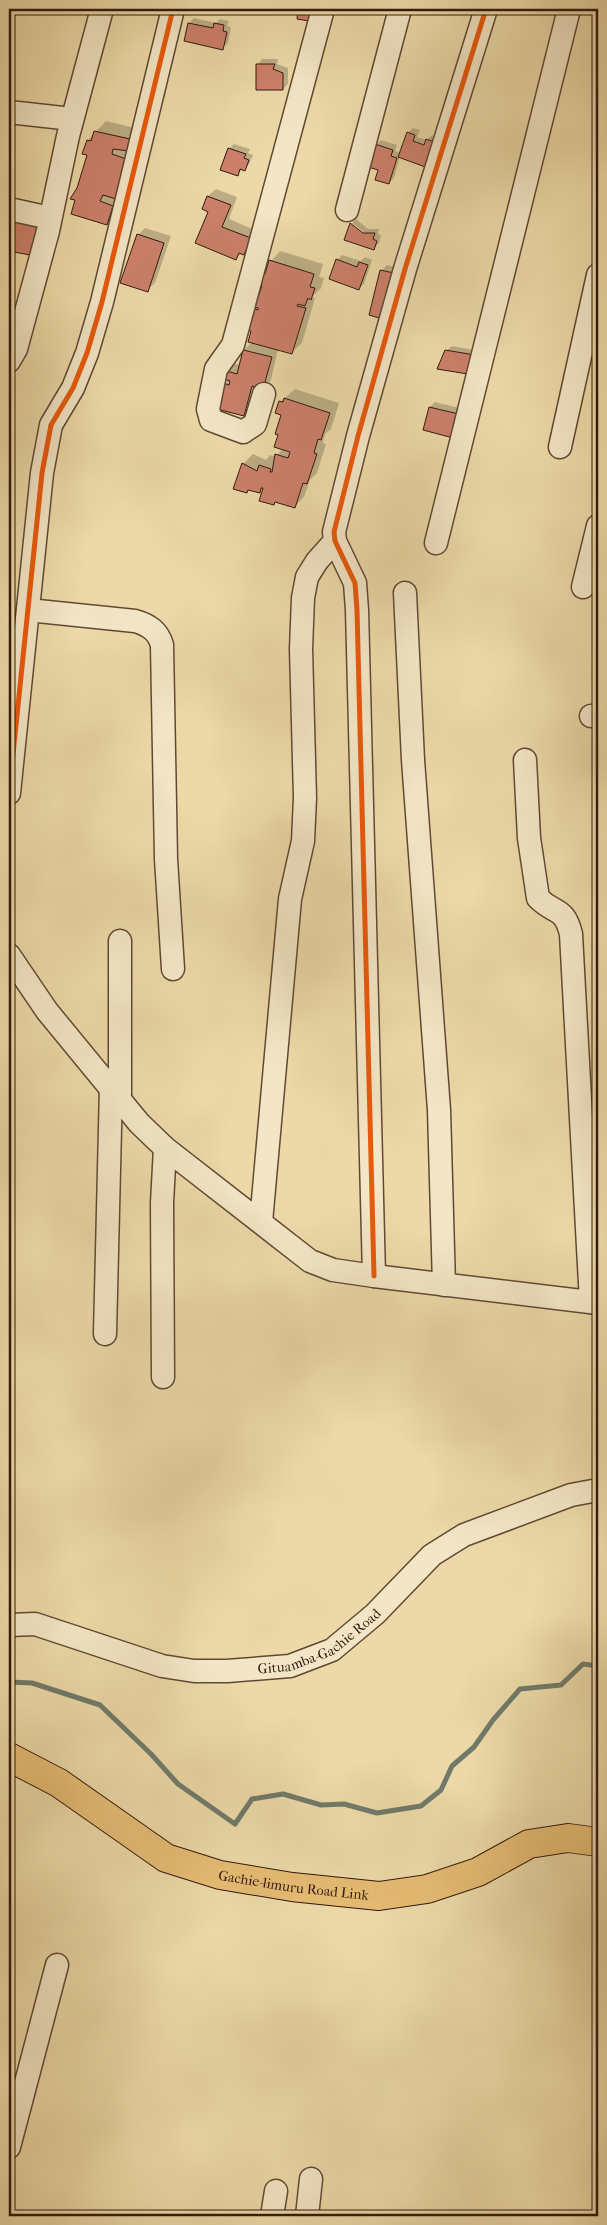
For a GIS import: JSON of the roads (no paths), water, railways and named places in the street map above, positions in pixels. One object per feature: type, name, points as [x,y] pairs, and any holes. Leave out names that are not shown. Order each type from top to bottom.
[{"type":"main road","name":"Gachie-limuru Road Link","points":[[9,1757],[59,1783],[166,1858],[220,1875],[292,1887],[380,1896],[427,1889],[469,1874],[529,1844],[568,1838],[598,1842]]},
{"type":"street","points":[[9,361],[16,349],[50,218],[72,120],[102,9]]},
{"type":"street","points":[[9,793],[42,473],[51,425],[73,388],[90,344],[102,302],[173,9]]},
{"type":"street","points":[[264,394],[255,424],[243,432],[211,420],[208,409],[216,369],[233,346],[323,9]]},
{"type":"street","points":[[348,210],[400,9]]},
{"type":"street","points":[[374,1276],[355,583],[335,541],[336,517],[405,268],[486,9]]},
{"type":"street","points":[[436,543],[570,9]]},
{"type":"street","points":[[9,112],[72,120]]},
{"type":"street","points":[[9,209],[50,218]]},
{"type":"street","points":[[560,447],[598,275]]},
{"type":"street","points":[[583,587],[598,526]]},
{"type":"street","points":[[261,1222],[290,899],[303,841],[305,798],[302,649],[303,598],[307,577],[317,561],[335,541]]},
{"type":"street","points":[[405,593],[413,760],[438,1110],[444,1286]]},
{"type":"street","points":[[28,610],[136,621],[146,624],[160,636],[162,645],[166,859],[173,969]]},
{"type":"street","points":[[9,955],[47,1011],[139,1123],[165,1148],[310,1261],[333,1270],[444,1286],[594,1303],[571,934],[568,922],[563,914],[544,904],[538,898],[529,838],[525,760]]},
{"type":"street","points":[[105,1334],[120,941]]},
{"type":"street","points":[[163,1377],[162,1212],[165,1148]]},
{"type":"street","name":"Gituamba-Gachie Road","points":[[9,1625],[35,1624],[162,1666],[194,1671],[227,1671],[290,1666],[332,1650],[375,1614],[432,1555],[464,1535],[571,1495],[598,1490]]},
{"type":"street","points":[[9,2147],[57,1964]]},
{"type":"street","points":[[307,2216],[312,2179]]},
{"type":"street","points":[[272,2216],[276,2191]]},
{"type":"waterway","points":[[9,1682],[32,1683],[100,1705],[151,1754],[178,1784],[235,1824],[252,1799],[283,1794],[321,1805],[344,1804],[377,1813],[421,1806],[441,1790],[452,1766],[474,1747],[493,1720],[520,1689],[561,1685],[583,1664],[598,1666]]}]
